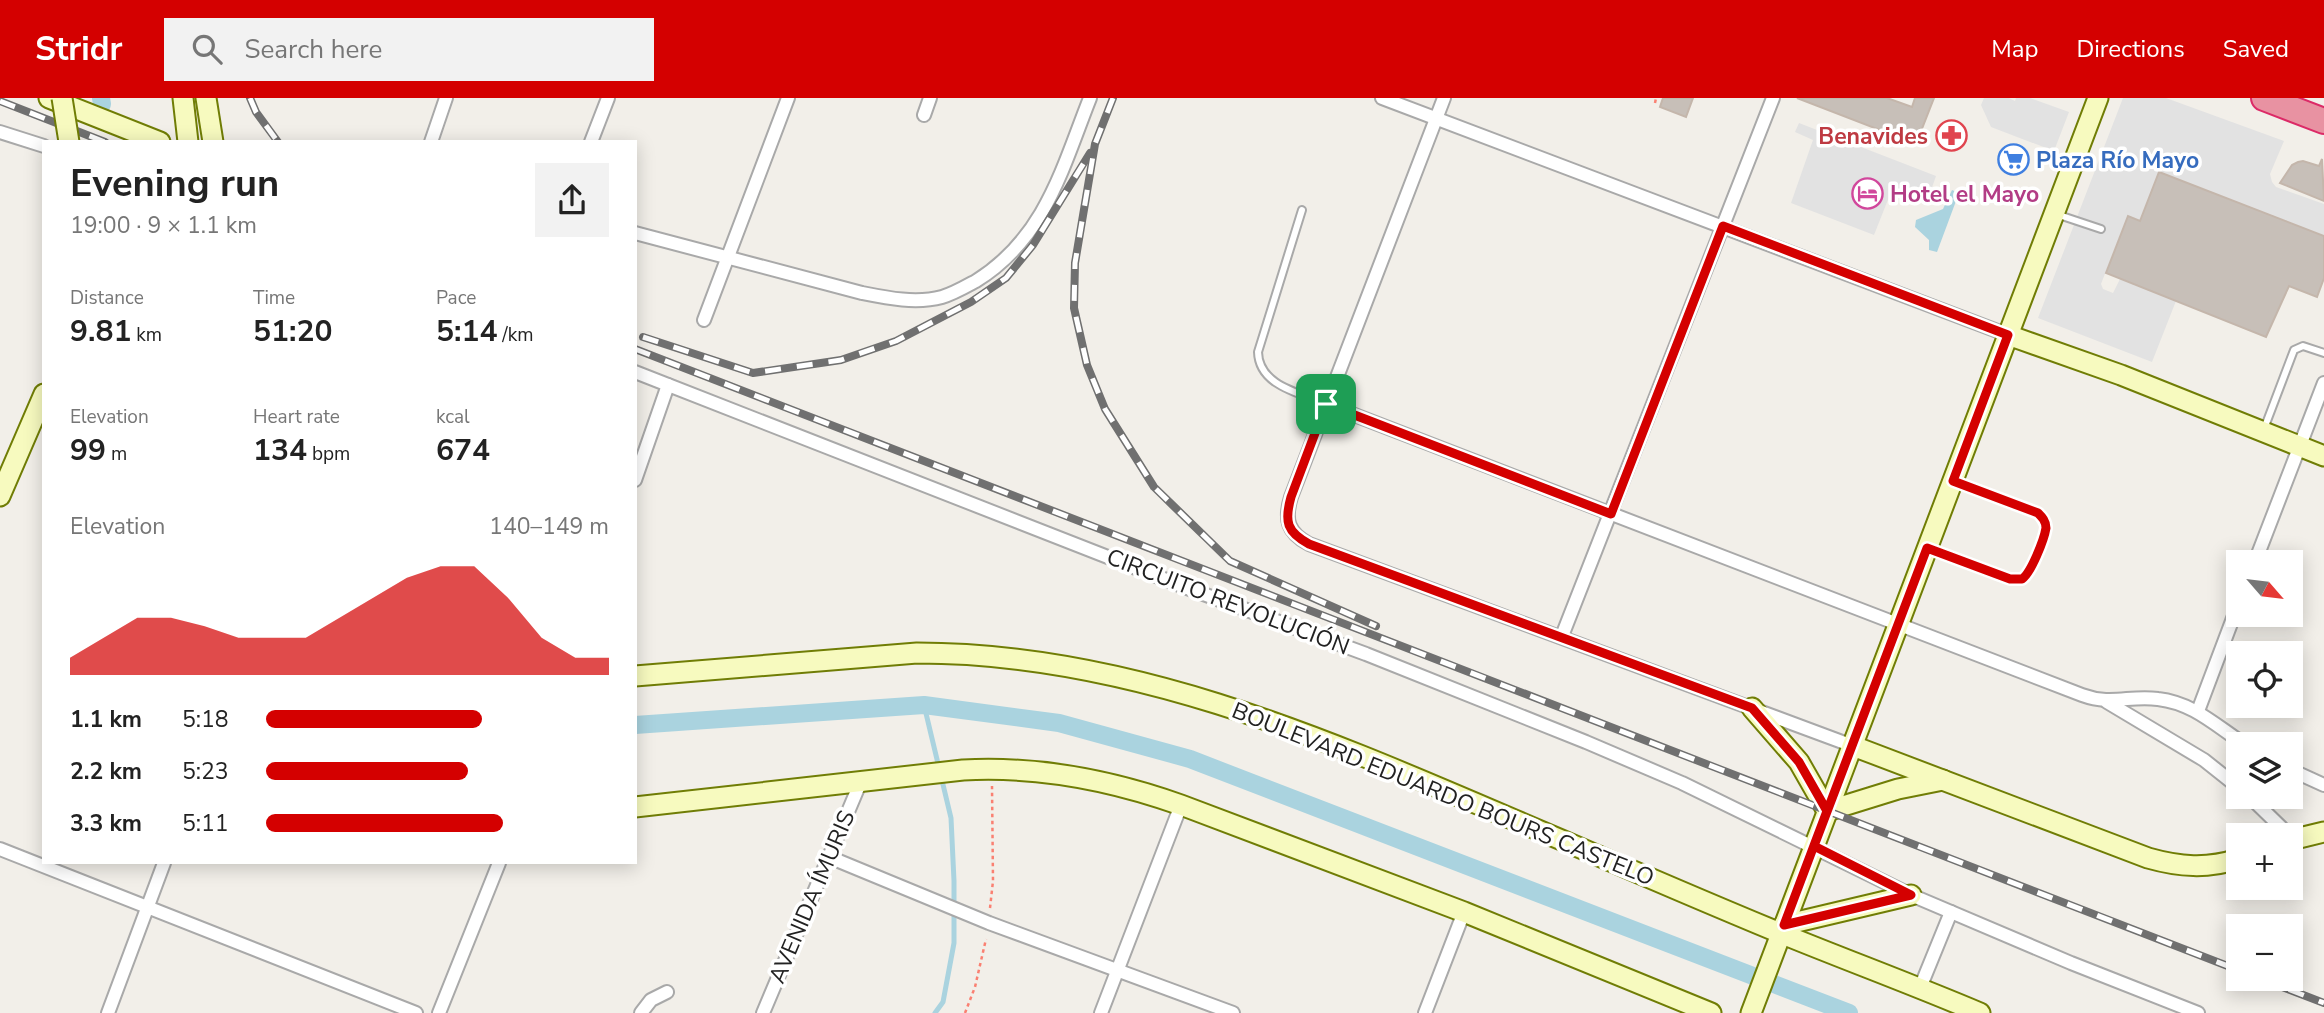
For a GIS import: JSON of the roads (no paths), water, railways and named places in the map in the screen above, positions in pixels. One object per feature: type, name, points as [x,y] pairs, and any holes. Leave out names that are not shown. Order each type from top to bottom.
[{"type":"highway","points":[[2264,98],[2324,121]]},
{"type":"main road","points":[[49,98],[155,140]]},
{"type":"main road","points":[[62,98],[69,140]]},
{"type":"main road","points":[[183,98],[188,140]]},
{"type":"main road","points":[[206,98],[213,140]]},
{"type":"main road","points":[[1751,1013],[2098,98]]},
{"type":"main road","points":[[2008,335],[2121,376],[2324,456]]},
{"type":"main road","points":[[0,496],[42,399]]},
{"type":"main road","name":"BOULEVARD EDUARDO BOURS CASTELO","points":[[637,676],[917,653],[953,653],[1018,658],[1128,678],[1232,707],[1339,746],[1780,937],[1980,1013]]},
{"type":"main road","points":[[1752,708],[1799,762],[1827,811]]},
{"type":"main road","points":[[1853,746],[2116,847],[2172,865],[2197,867],[2226,863]]},
{"type":"main road","points":[[637,807],[992,769],[1074,776],[1121,786],[1181,805],[1464,912],[1712,1013]]},
{"type":"main road","points":[[1827,811],[1888,791],[1943,780]]},
{"type":"main road","points":[[2303,836],[2324,832]]},
{"type":"main road","points":[[1780,937],[1911,895]]},
{"type":"street","points":[[432,140],[446,98]]},
{"type":"street","points":[[591,140],[608,98]]},
{"type":"street","points":[[704,320],[788,98]]},
{"type":"street","points":[[923,116],[930,98]]},
{"type":"street","points":[[637,234],[862,293],[893,299],[942,297],[966,287],[1004,261],[1038,221],[1050,200],[1090,98]]},
{"type":"street","points":[[1382,98],[2008,335]]},
{"type":"street","points":[[1444,98],[1291,497],[1287,511],[1292,532],[1309,544],[1563,636],[1853,746]]},
{"type":"street","points":[[1563,636],[1773,98]]},
{"type":"street","points":[[0,132],[42,145]]},
{"type":"street","name":"CIRCUITO REVOLUCIÓN","points":[[637,373],[1187,588],[1466,693],[1682,783],[1911,895],[2198,1013]]},
{"type":"street","points":[[2260,550],[2324,383]]},
{"type":"street","points":[[637,474],[668,385]]},
{"type":"street","points":[[1326,404],[1898,626],[2107,702],[2204,760],[2226,777]]},
{"type":"street","points":[[2198,711],[2230,627]]},
{"type":"street","points":[[2107,702],[2156,698],[2173,702],[2198,711],[2227,732]]},
{"type":"street","points":[[2303,775],[2324,785]]},
{"type":"street","name":"AVENIDA ÍMURIS","points":[[763,1013],[861,781]]},
{"type":"street","points":[[1101,1013],[1181,805]]},
{"type":"street","points":[[2262,809],[2276,823]]},
{"type":"street","points":[[0,849],[416,1013]]},
{"type":"street","points":[[829,857],[989,923],[1233,1013]]},
{"type":"street","points":[[108,1013],[164,864]]},
{"type":"street","points":[[439,1013],[499,864]]},
{"type":"street","points":[[1425,1013],[1464,912]]},
{"type":"street","points":[[1920,988],[1951,912]]},
{"type":"street","points":[[641,1013],[650,1000],[667,992]]},
{"type":"lane","points":[[1302,210],[1258,352],[1258,364],[1271,380],[1326,404]]},
{"type":"lane","points":[[2054,213],[2101,229]]},
{"type":"lane","points":[[2263,432],[2294,349],[2303,346],[2324,353]]},
{"type":"lane","points":[[1927,548],[2010,579],[2022,579],[2030,571],[2046,528],[2043,518],[2038,513],[1953,481]]},
{"type":"water","points":[[1952,190],[1959,193],[1937,252],[1929,250],[1929,240],[1915,227],[1916,220],[1943,209]]},
{"type":"waterway","points":[[101,98],[102,104]]},
{"type":"waterway","points":[[924,705],[951,818],[954,881],[954,943],[943,1002],[935,1013]]},
{"type":"waterway","points":[[637,725],[924,705],[1059,723],[1190,759],[1849,1013]]},
{"type":"railway","points":[[250,98],[256,112],[277,140]]},
{"type":"railway","points":[[1113,98],[1095,144],[1075,263],[1074,308],[1087,365],[1105,409],[1154,487],[1230,561],[1376,626]]},
{"type":"railway","points":[[0,101],[100,140]]},
{"type":"railway","points":[[643,337],[753,373],[841,360],[896,341],[971,302],[1006,278],[1033,245],[1090,153]]},
{"type":"railway","points":[[637,350],[2226,965]]},
{"type":"railway","points":[[2293,991],[2324,1003]]},
{"type":"place","name":"Benavides","points":[[1951,136]]},
{"type":"place","name":"Plaza Río Mayo","points":[[2013,160]]},
{"type":"place","name":"Hotel el Mayo","points":[[1867,194]]}]
